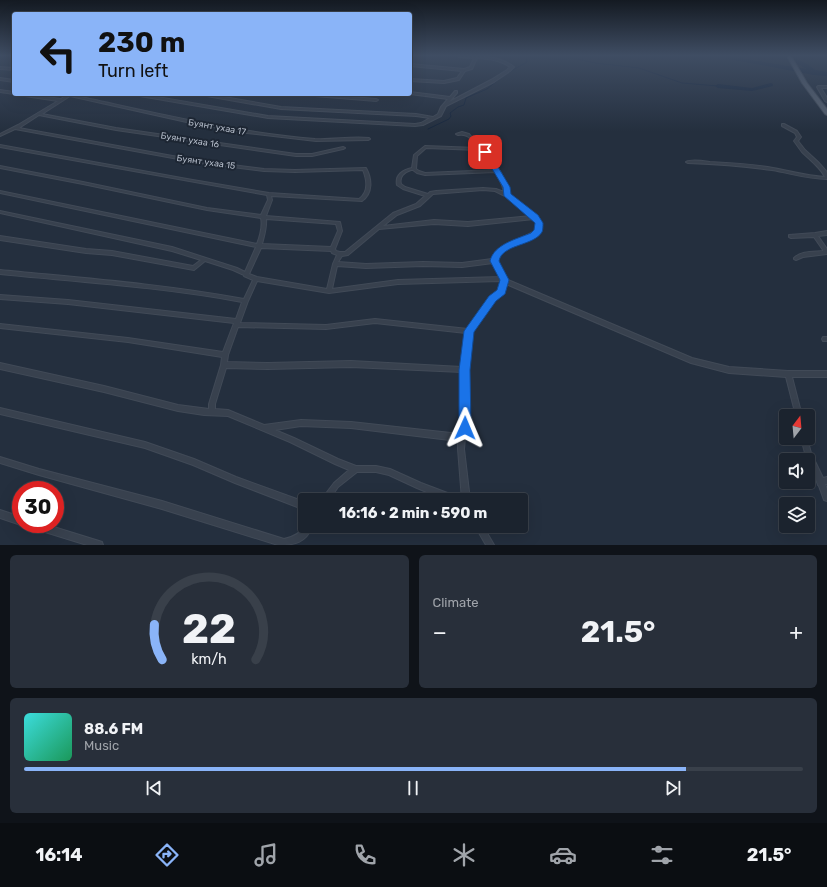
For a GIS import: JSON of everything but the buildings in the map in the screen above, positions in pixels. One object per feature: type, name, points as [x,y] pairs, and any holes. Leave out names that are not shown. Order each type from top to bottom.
[{"type":"main road","points":[[807,83],[827,107]]},
{"type":"main road","points":[[807,83],[827,113]]},
{"type":"street","points":[[438,81],[451,81]]},
{"type":"street","points":[[446,104],[491,81]]},
{"type":"street","points":[[827,87],[819,87],[827,101]]},
{"type":"street","points":[[0,91],[12,93]]},
{"type":"street","points":[[145,96],[229,111],[286,119],[416,125],[422,124],[440,115],[443,107],[456,92]]},
{"type":"street","points":[[412,93],[450,98]]},
{"type":"street","points":[[32,96],[61,100]]},
{"type":"street","points":[[0,135],[15,128],[68,96]]},
{"type":"street","name":"Буянт ухаа 17","points":[[74,96],[191,122],[247,132],[316,140],[368,139]]},
{"type":"street","points":[[213,96],[282,108],[416,115],[433,118]]},
{"type":"street","points":[[327,96],[376,100]]},
{"type":"street","name":"Буянт ухаа 16","points":[[38,114],[116,129],[296,155],[312,155],[343,148]]},
{"type":"street","points":[[688,162],[734,164],[785,171],[804,176],[827,177],[824,170],[801,151],[796,141],[799,137],[796,132],[783,125]]},
{"type":"street","name":"Буянт ухаа 15","points":[[15,128],[30,132],[207,163],[264,170],[295,171],[365,169],[368,178],[368,189],[364,198],[360,200],[270,194]]},
{"type":"street","points":[[458,134],[463,133],[472,137],[479,149]]},
{"type":"street","points":[[0,146],[270,194],[270,200],[263,217],[266,223],[256,255],[246,274]]},
{"type":"street","points":[[414,169],[414,156],[425,147],[438,149],[457,147],[479,149],[485,152],[506,187],[507,195]]},
{"type":"street","points":[[0,167],[82,182],[207,209],[263,217],[338,224],[340,231],[333,249]]},
{"type":"street","points":[[429,196],[399,185],[399,177],[406,171],[414,169],[425,174],[496,171]]},
{"type":"street","points":[[0,192],[258,246],[333,249],[334,252],[346,254],[395,214],[418,205],[436,192],[491,189],[507,195],[535,217],[539,223],[538,231],[534,235],[503,249],[495,257],[494,261]]},
{"type":"street","points":[[0,212],[172,249],[205,259],[256,279],[329,291],[428,280],[500,279],[692,360],[729,370],[788,374],[827,374]]},
{"type":"street","points":[[379,228],[434,222],[468,224],[535,217]]},
{"type":"street","points":[[791,236],[827,233]]},
{"type":"street","points":[[796,258],[802,255],[825,253],[826,250],[815,235]]},
{"type":"street","points":[[0,238],[86,251],[112,253],[194,268],[205,259]]},
{"type":"street","points":[[329,291],[335,264],[340,254]]},
{"type":"street","points":[[335,264],[366,266],[423,264],[462,265],[494,261]]},
{"type":"street","points":[[465,493],[462,473],[462,438],[465,428],[465,370],[469,331],[492,298],[501,292],[505,280],[494,261]]},
{"type":"street","points":[[0,272],[208,294],[245,301]]},
{"type":"street","points":[[212,412],[212,404],[224,365],[225,355],[245,301],[256,279]]},
{"type":"street","points":[[0,296],[76,303],[237,323],[326,327],[375,321],[469,331]]},
{"type":"street","points":[[0,326],[128,340],[225,355]]},
{"type":"street","points":[[224,365],[268,366],[351,364],[465,370]]},
{"type":"street","points":[[0,366],[104,389],[178,408],[228,413],[292,440],[337,462],[356,469],[376,469],[390,472],[437,493]]},
{"type":"street","points":[[788,374],[796,409]]},
{"type":"street","points":[[0,411],[145,445],[194,462],[235,480],[298,503]]},
{"type":"street","points":[[263,428],[301,423],[351,425],[462,438]]},
{"type":"street","points":[[806,445],[820,483],[827,497]]},
{"type":"street","points":[[0,460],[162,505],[284,543],[296,540],[306,533]]},
{"type":"street","points":[[330,493],[336,485],[356,469]]},
{"type":"street","points":[[820,483],[827,480]]},
{"type":"street","points":[[0,514],[12,517]]},
{"type":"street","points":[[61,533],[99,545]]},
{"type":"street","points":[[483,533],[490,545]]},
{"type":"waterway","points":[[428,129],[449,119],[451,116],[450,113],[458,107],[464,105],[466,98],[487,89],[496,81]]},
{"type":"waterway","points":[[678,81],[718,86]]},
{"type":"waterway","points":[[718,86],[738,89],[758,89],[771,85]]},
{"type":"route","points":[[465,428],[465,370],[469,331],[492,298],[501,292],[503,282],[505,280],[494,261],[495,257],[503,249],[534,235],[538,231],[539,223],[535,217],[507,195],[506,187],[485,152]]}]
